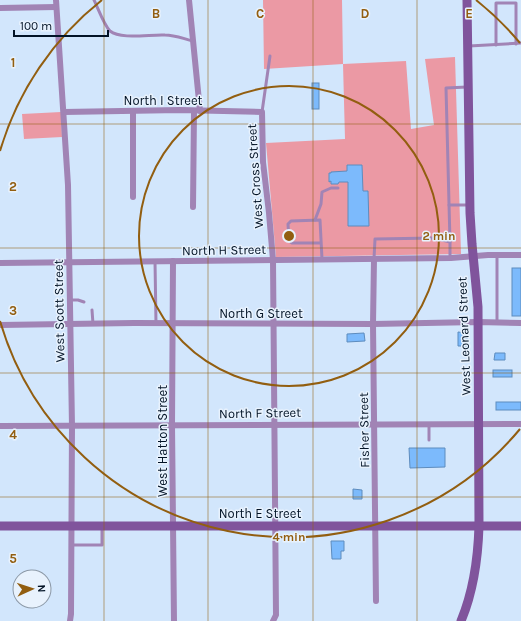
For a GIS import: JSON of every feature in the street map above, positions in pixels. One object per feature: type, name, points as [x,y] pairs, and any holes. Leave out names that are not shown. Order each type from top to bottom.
[{"type":"street","name":"West Scott Street","points":[[56,0],[68,185],[72,426],[72,545],[70,621]]},
{"type":"street","points":[[189,0],[197,111],[193,207]]},
{"type":"street","name":"West Leonard Street","points":[[461,621],[474,579],[478,547],[478,322],[470,204],[467,0]]},
{"type":"street","points":[[0,8],[56,7]]},
{"type":"street","points":[[133,197],[134,111]]},
{"type":"street","name":"North I Street","points":[[64,112],[262,112]]},
{"type":"street","name":"West Cross Street","points":[[262,112],[263,162],[270,213],[272,260],[276,614],[274,621]]},
{"type":"street","name":"North H Street","points":[[0,263],[450,258],[521,255]]},
{"type":"street","name":"Fisher Street","points":[[374,259],[373,324],[376,601]]},
{"type":"street","name":"West Hatton Street","points":[[173,261],[172,425],[174,621]]},
{"type":"street","name":"North G Street","points":[[0,325],[521,323]]},
{"type":"street","name":"North F Street","points":[[0,426],[521,424]]},
{"type":"street","name":"North E Street","points":[[0,526],[521,526]]},
{"type":"lane","points":[[94,0],[106,26],[114,34],[124,36],[166,34],[193,41]]},
{"type":"lane","points":[[496,45],[496,3],[516,3],[516,44]]},
{"type":"lane","points":[[468,46],[521,44]]},
{"type":"lane","points":[[262,112],[270,56]]},
{"type":"lane","points":[[450,258],[446,88],[469,87]]},
{"type":"lane","points":[[315,220],[321,204],[322,192],[331,188],[338,188]]},
{"type":"lane","points":[[449,205],[470,204]]},
{"type":"lane","points":[[321,242],[289,242],[288,224],[291,221],[320,220],[322,259]]},
{"type":"lane","points":[[374,259],[375,239],[434,238],[450,242]]},
{"type":"lane","points":[[497,255],[497,322]]},
{"type":"lane","points":[[155,261],[156,324]]},
{"type":"lane","points":[[70,300],[84,302]]},
{"type":"lane","points":[[92,310],[93,324]]},
{"type":"lane","points":[[429,424],[429,440]]},
{"type":"lane","points":[[72,545],[102,545],[102,526]]},
{"type":"shaded area","points":[[263,0],[342,0],[343,64],[264,69]]},
{"type":"shaded area","points":[[455,57],[461,254],[276,257],[266,143],[345,139],[343,64],[406,61],[411,129],[434,125],[425,59]]},
{"type":"shaded area","points":[[61,112],[62,137],[24,139],[22,114]]},
{"type":"building","points":[[312,83],[319,83],[319,109],[312,109]]},
{"type":"building","points":[[347,165],[362,165],[363,191],[368,191],[369,226],[348,226],[348,182],[331,184],[331,181],[329,182],[329,173],[347,171]]},
{"type":"building","points":[[512,268],[521,268],[521,316],[512,316]]},
{"type":"building","points":[[458,332],[467,333],[467,346],[458,346]]},
{"type":"building","points":[[364,333],[365,341],[347,342],[347,334]]},
{"type":"building","points":[[495,353],[505,353],[505,360],[494,360]]},
{"type":"building","points":[[493,370],[512,370],[512,377],[493,377]]},
{"type":"building","points":[[496,402],[521,402],[521,410],[496,410]]},
{"type":"building","points":[[409,448],[445,448],[445,467],[410,468]]},
{"type":"building","points":[[353,489],[362,490],[362,499],[353,499]]},
{"type":"building","points":[[331,541],[344,541],[344,551],[341,551],[341,559],[332,559]]}]
